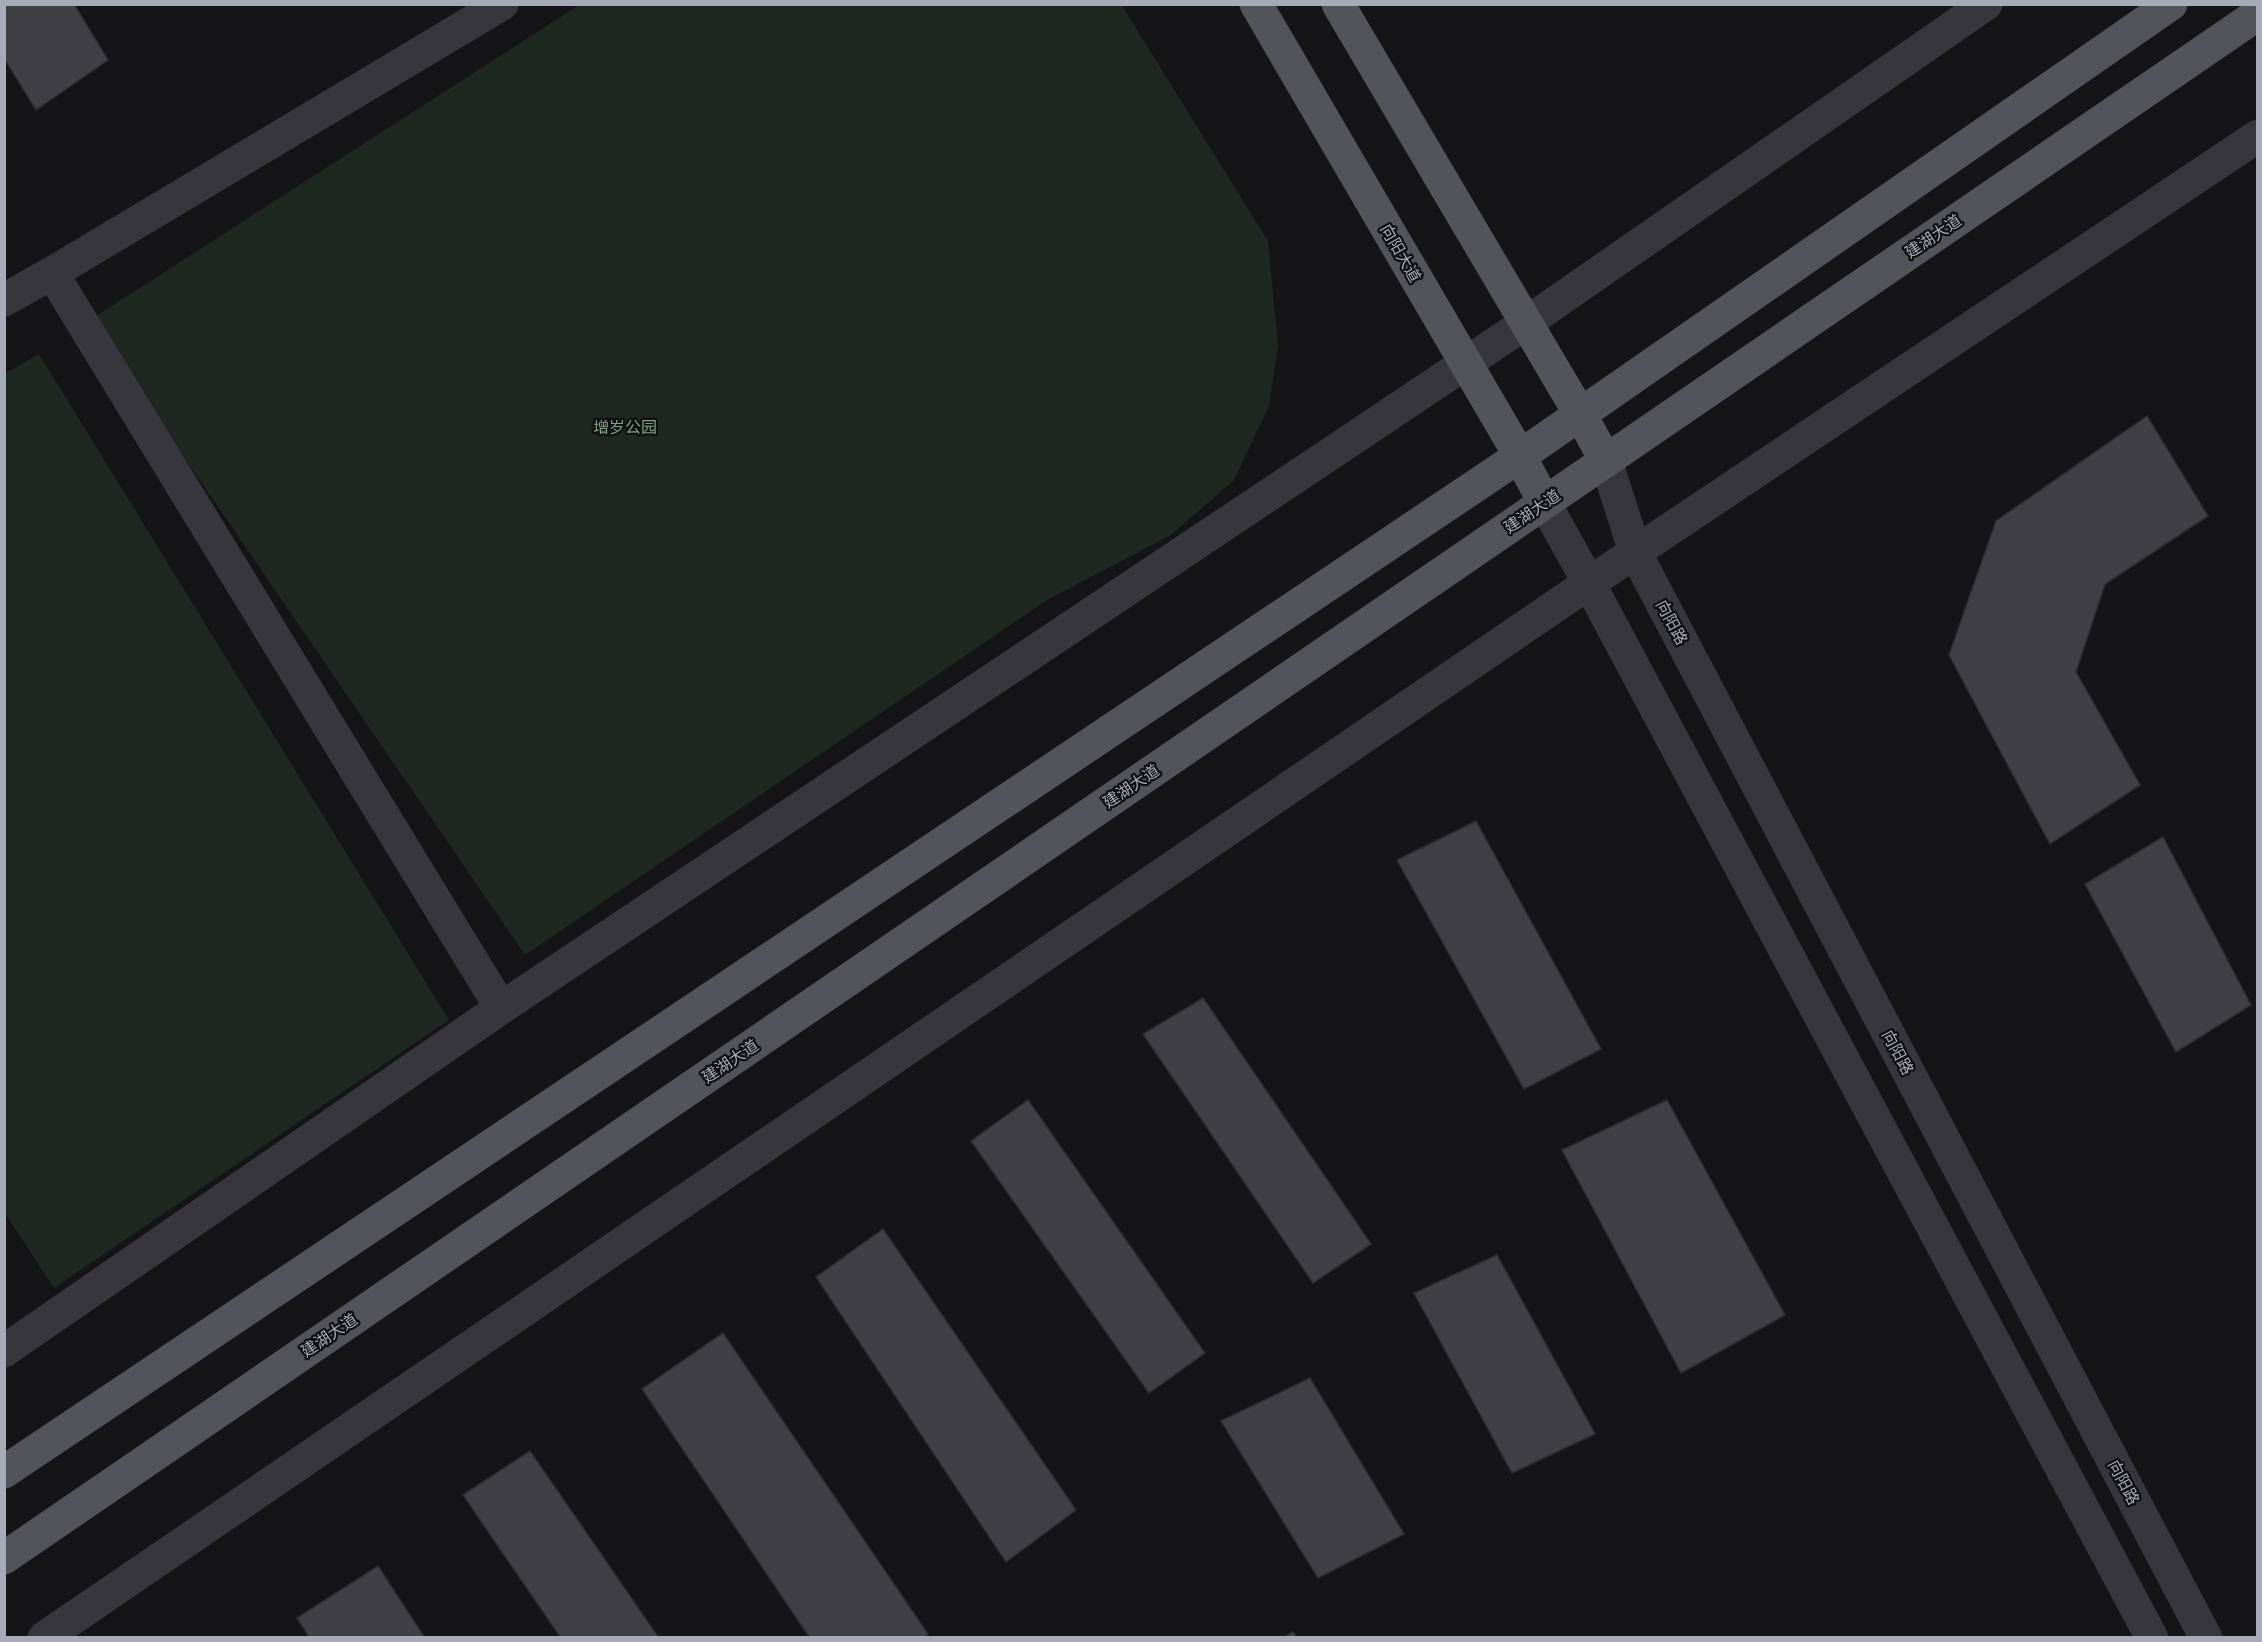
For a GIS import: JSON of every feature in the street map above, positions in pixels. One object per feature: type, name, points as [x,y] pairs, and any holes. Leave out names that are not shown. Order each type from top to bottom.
[{"type":"main road","name":"向阳大道","points":[[1256,4],[1520,456],[1544,502]]},
{"type":"main road","points":[[1338,4],[1606,460]]},
{"type":"main road","points":[[4,1472],[1520,456],[2171,4]]},
{"type":"main road","name":"建湖大道","points":[[4,1558],[2258,14]]},
{"type":"street","points":[[4,300],[502,4]]},
{"type":"street","points":[[4,1351],[501,1008],[1526,323],[1986,4]]},
{"type":"street","points":[[44,1638],[1589,583],[2258,136]]},
{"type":"street","points":[[52,273],[501,1008]]},
{"type":"street","name":"向阳路","points":[[1606,460],[1635,552],[2206,1638]]},
{"type":"street","points":[[1544,502],[2152,1638]]},
{"type":"green space","name":"增岁公园","points":[[1121,4],[1268,241],[1278,346],[1269,406],[1234,480],[1171,535],[1047,600],[525,955],[90,320],[579,5]]},
{"type":"green space","points":[[39,354],[449,1020],[54,1288],[4,1212],[4,374]]},
{"type":"building","points":[[4,4],[74,4],[108,60],[36,110],[4,58]]},
{"type":"building","points":[[2147,416],[2208,516],[2105,584],[2076,672],[2140,785],[2050,844],[1949,655],[1996,521]]},
{"type":"building","points":[[1476,821],[1601,1049],[1524,1089],[1397,860]]},
{"type":"building","points":[[2163,837],[2251,1005],[2176,1052],[2085,884]]},
{"type":"building","points":[[1203,998],[1371,1244],[1313,1283],[1143,1034]]},
{"type":"building","points":[[1028,1100],[1205,1353],[1149,1393],[971,1141]]},
{"type":"building","points":[[1667,1100],[1785,1315],[1681,1373],[1562,1150]]},
{"type":"building","points":[[883,1229],[1076,1510],[1006,1562],[816,1277]]},
{"type":"building","points":[[1497,1255],[1595,1434],[1512,1473],[1414,1293]]},
{"type":"building","points":[[723,1333],[928,1634],[924,1638],[810,1638],[642,1389]]},
{"type":"building","points":[[1310,1378],[1404,1534],[1318,1578],[1221,1421]]},
{"type":"building","points":[[530,1451],[659,1638],[561,1638],[463,1495]]},
{"type":"building","points":[[378,1566],[425,1638],[310,1638],[297,1618]]},
{"type":"building","points":[[1293,1632],[1297,1638],[1282,1638]]}]
